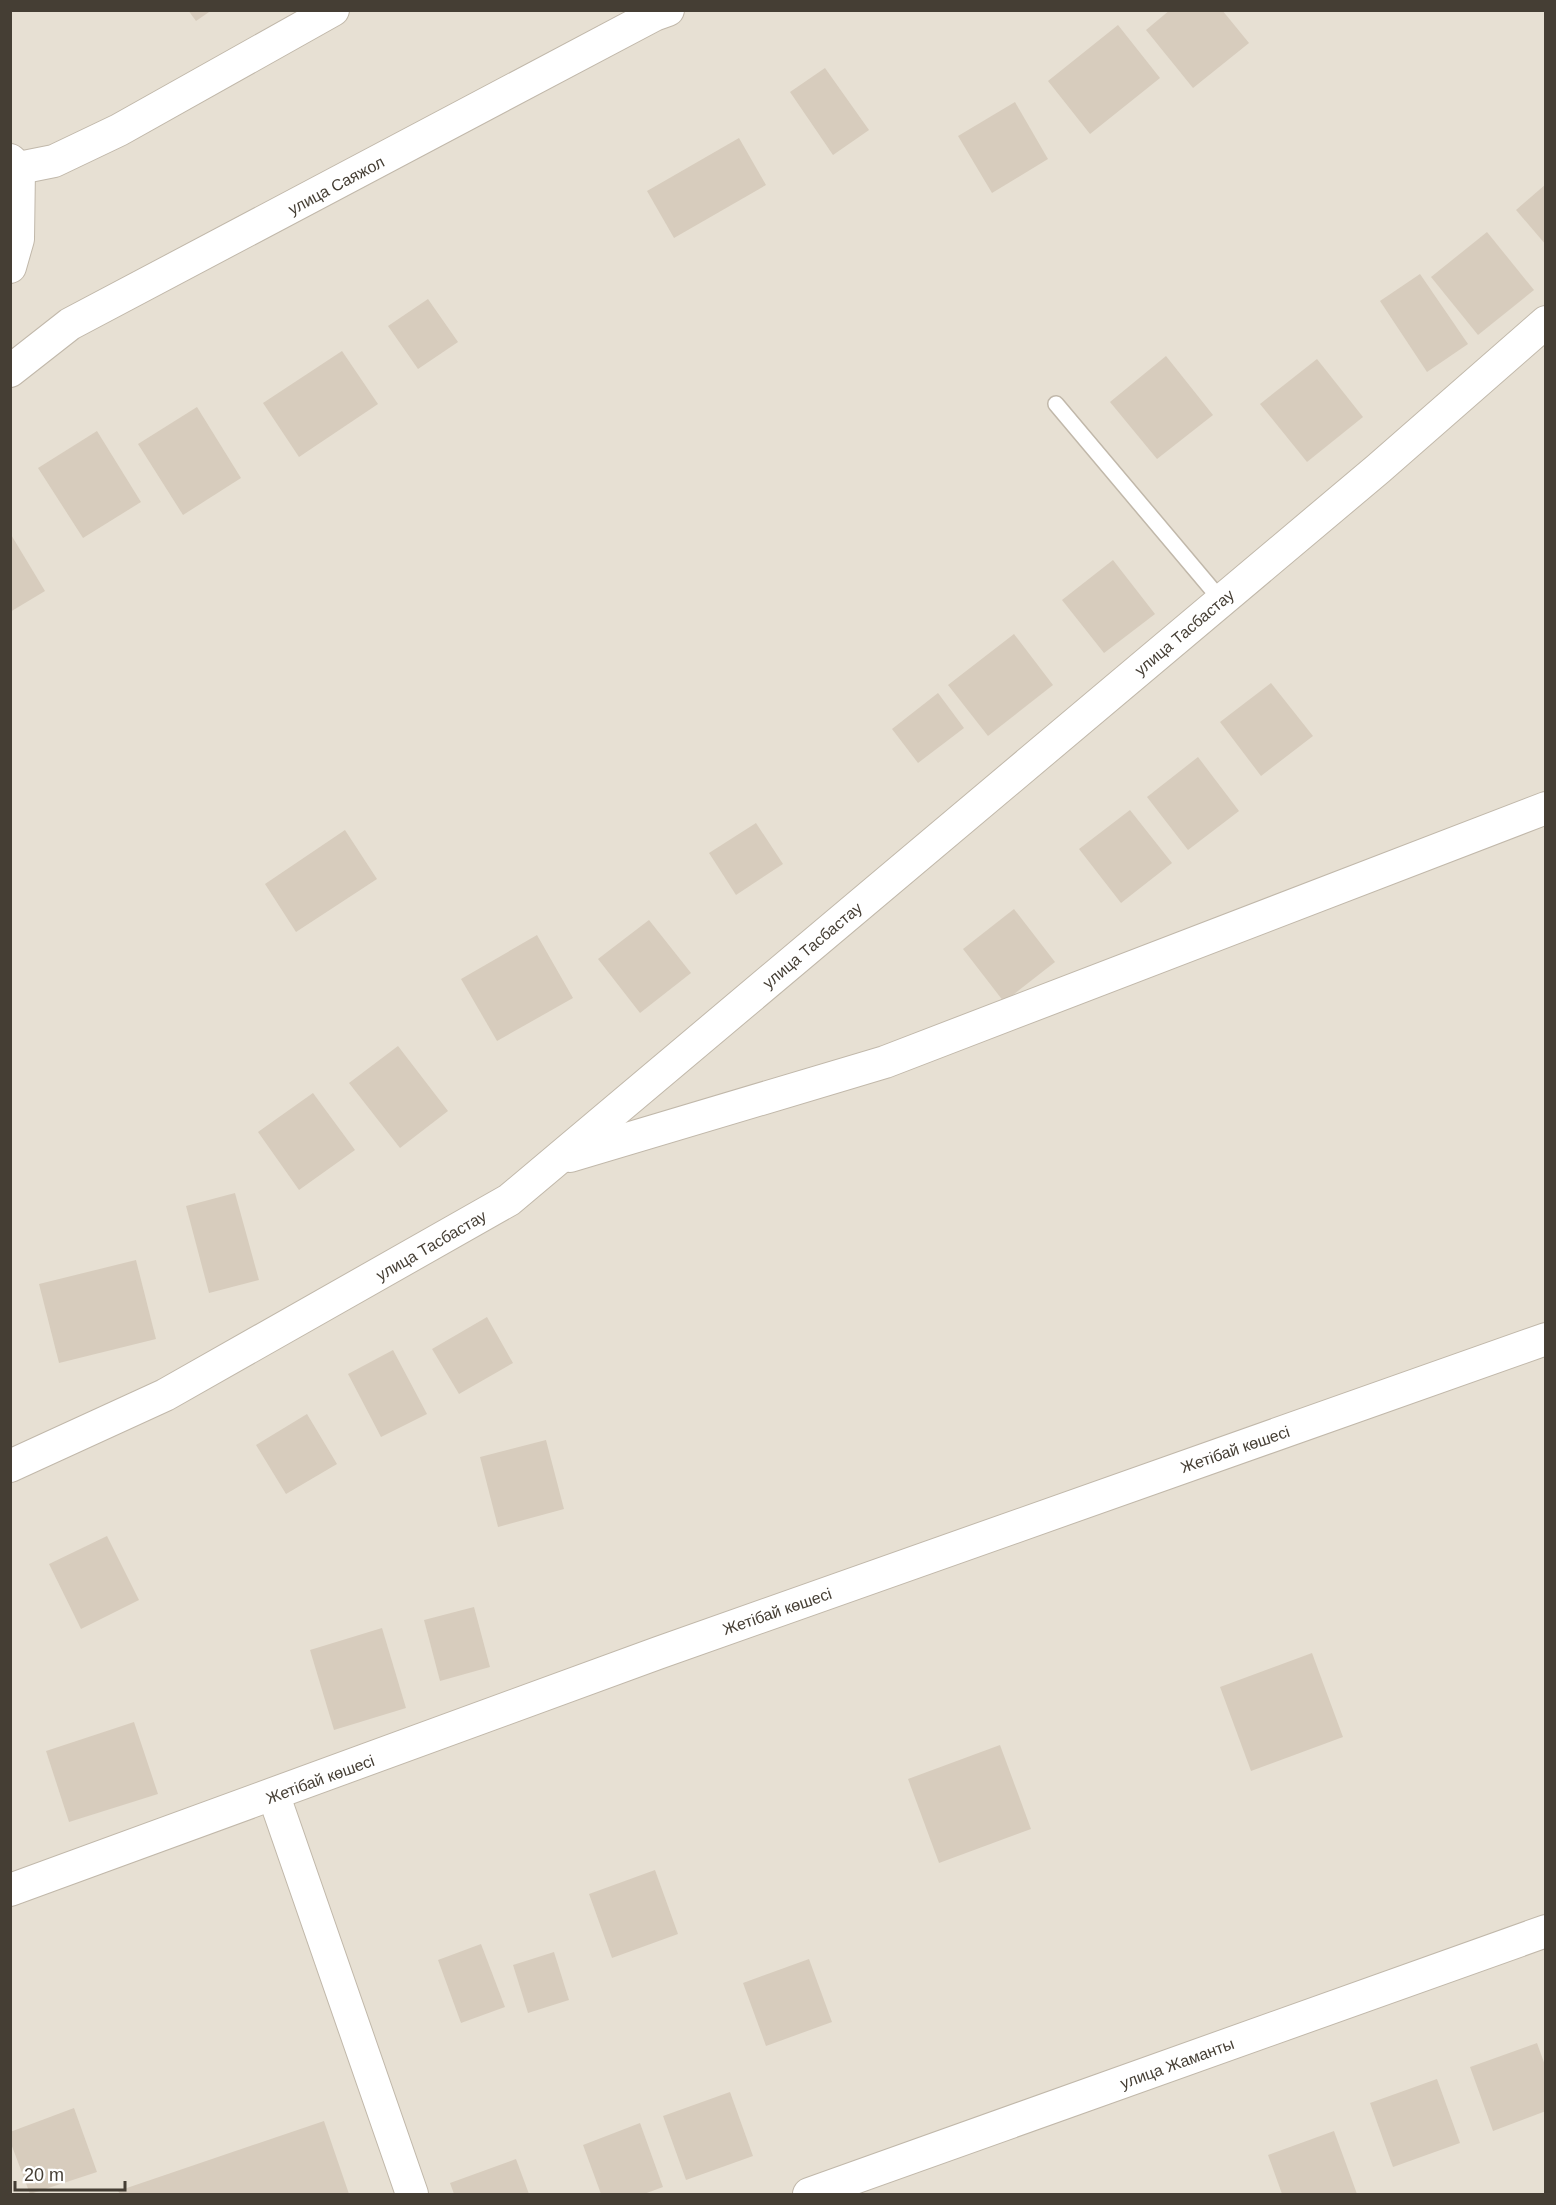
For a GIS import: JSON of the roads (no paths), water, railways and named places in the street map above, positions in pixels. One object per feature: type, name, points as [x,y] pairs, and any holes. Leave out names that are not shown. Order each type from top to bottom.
[{"type":"street","points":[[10,267],[18,239],[15,164],[54,161],[119,130],[333,10]]},
{"type":"street","name":"улица Саяжол","points":[[10,371],[70,324],[654,15],[668,10]]},
{"type":"street","name":"улица Тасбастау","points":[[10,1467],[165,1395],[509,1200],[1221,600],[1545,322]]},
{"type":"street","points":[[557,1160],[885,1062],[1545,808]]},
{"type":"street","name":"Жетібай көшесі","points":[[10,1890],[274,1796],[669,1649],[1545,1339]]},
{"type":"street","points":[[274,1796],[412,2194]]},
{"type":"street","name":"улица Жаманты","points":[[809,2194],[1545,1931]]},
{"type":"lane","points":[[1056,404],[1221,600]]}]
